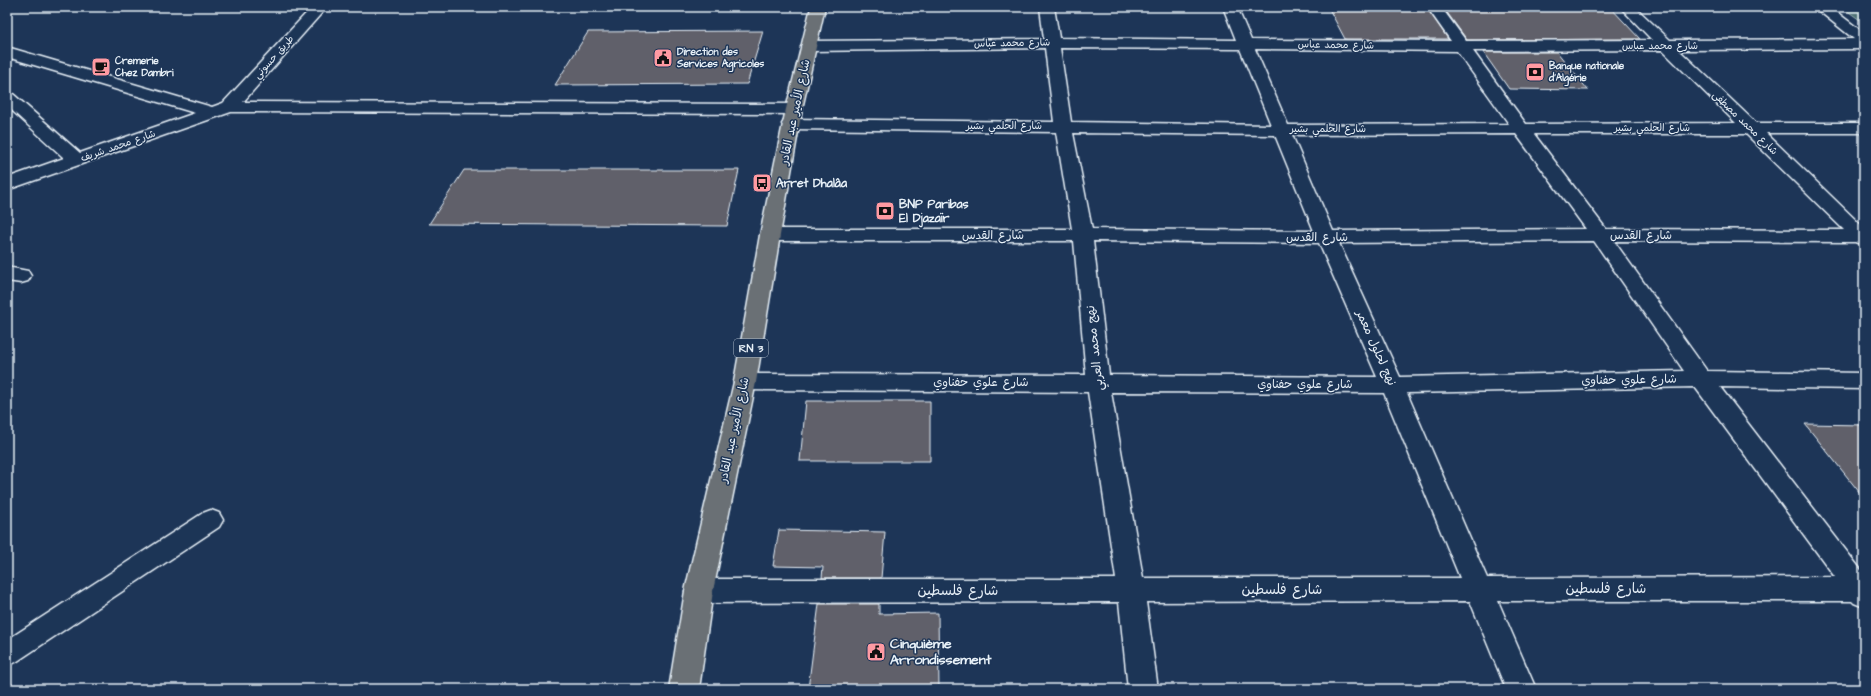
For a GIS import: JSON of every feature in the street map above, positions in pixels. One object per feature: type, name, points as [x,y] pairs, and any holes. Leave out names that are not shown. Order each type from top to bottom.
[{"type":"main road","name":"شارع الأمير عبد القادر","points":[[684,689],[699,591],[745,382],[792,116],[818,7]]},
{"type":"street","name":"طريق حسوني","points":[[229,107],[320,7]]},
{"type":"street","name":"نهج محمد العربي","points":[[1047,7],[1063,126],[1083,235],[1098,383],[1131,590],[1143,689]]},
{"type":"street","name":"نهج لحلول معمر","points":[[1230,7],[1326,238],[1392,385],[1521,689]]},
{"type":"street","points":[[1434,7],[1520,128],[1600,235],[1701,379],[1863,591]]},
{"type":"street","name":"شارع محمد مصطفى","points":[[1627,7],[1863,237]]},
{"type":"street","points":[[1821,7],[1864,40]]},
{"type":"street","name":"شارع محمد عباس","points":[[809,46],[1052,43],[1462,46],[1864,44]]},
{"type":"street","points":[[7,52],[213,113]]},
{"type":"street","points":[[7,97],[77,160]]},
{"type":"street","name":"شارع محمد شريف","points":[[7,184],[229,107]]},
{"type":"street","name":"شارع الحلمي بشير","points":[[229,107],[792,116],[1063,126],[1280,130],[1864,128]]},
{"type":"street","name":"شارع القدس","points":[[770,235],[1083,235],[1326,238],[1600,235],[1863,237]]},
{"type":"street","name":"شارع علوي حفناوي","points":[[745,382],[1392,385],[1701,379],[1864,381]]},
{"type":"street","name":"شارع فلسطين","points":[[699,591],[1478,589],[1863,591]]},
{"type":"lane","points":[[7,654],[211,520]]},
{"type":"green space","points":[[1842,7],[1864,7],[1864,23]]},
{"type":"building","points":[[1328,7],[1426,7],[1448,39],[1345,39]]},
{"type":"building","points":[[1443,7],[1610,7],[1640,39],[1467,40]]},
{"type":"building","name":"Direction des Services Agricoles","points":[[763,31],[747,84],[555,85],[588,32]]},
{"type":"building","name":"Banque nationale d'Algérie","points":[[1483,52],[1557,52],[1588,90],[1509,89]]},
{"type":"building","points":[[464,170],[739,170],[727,226],[429,224]]},
{"type":"building","points":[[806,401],[930,401],[930,461],[800,461]]},
{"type":"building","points":[[1805,424],[1864,425],[1864,498]]},
{"type":"building","points":[[779,530],[885,532],[881,578],[822,578],[823,567],[773,566]]},
{"type":"building","name":"Cinquième Arrondissement","points":[[819,604],[879,604],[879,614],[938,613],[939,689],[808,689]]},
{"type":"place","name":"Direction des Services Agricoles","points":[[663,58]]},
{"type":"place","name":"Cremerie Chez Dambri","points":[[101,67]]},
{"type":"place","name":"Banque nationale d'Algérie","points":[[1535,72]]},
{"type":"place","name":"Arret Dhalâa","points":[[762,183]]},
{"type":"place","name":"BNP Paribas El Djazaïr","points":[[885,211]]},
{"type":"place","name":"Cinquième Arrondissement","points":[[876,652]]}]
